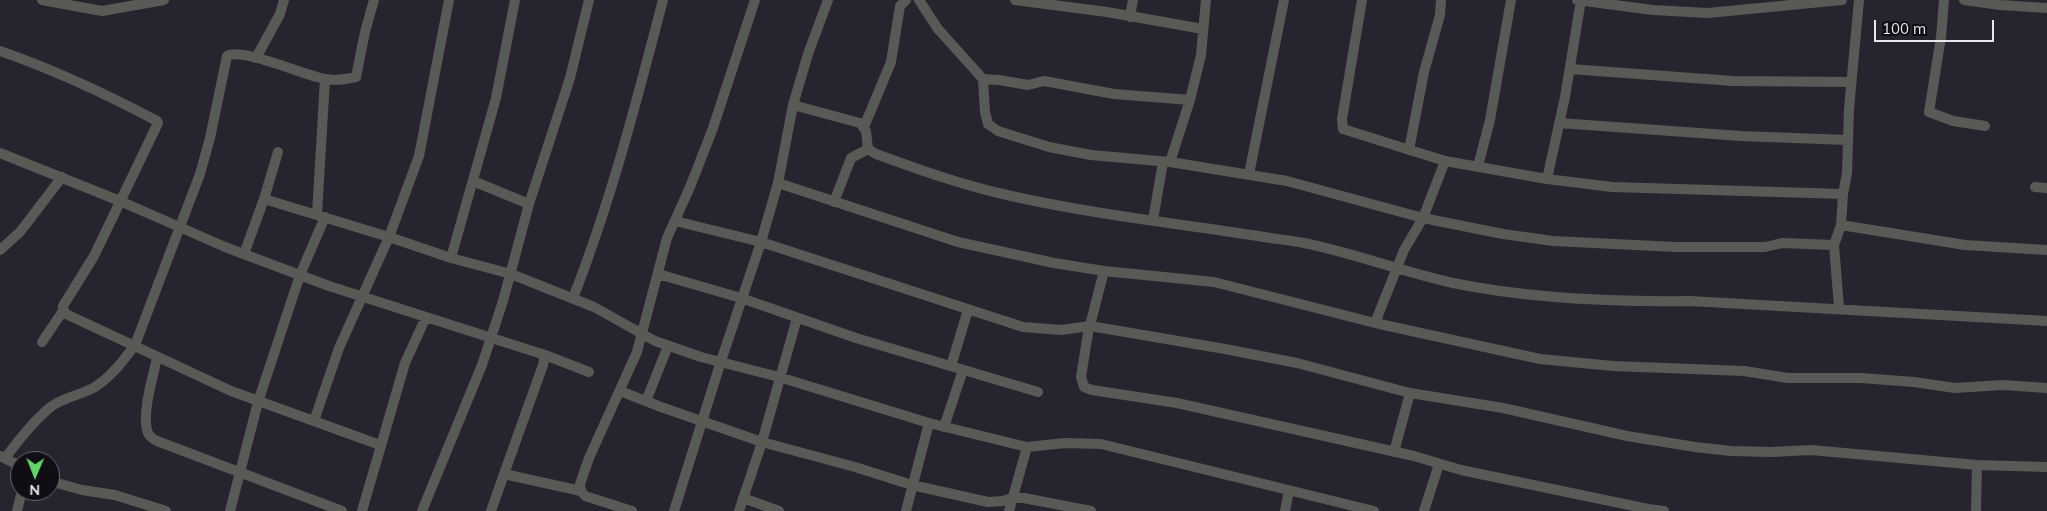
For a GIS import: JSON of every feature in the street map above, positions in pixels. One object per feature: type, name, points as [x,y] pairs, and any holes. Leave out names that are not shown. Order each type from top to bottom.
[{"type":"street","points":[[42,0],[102,11],[164,0]]},
{"type":"street","points":[[256,58],[280,14],[284,0]]},
{"type":"street","points":[[2,457],[51,407],[60,401],[94,387],[118,368],[134,345],[158,285],[178,226],[200,174],[210,138],[227,56],[232,54],[256,58],[325,79],[356,76],[374,0]]},
{"type":"street","points":[[314,421],[339,348],[390,237],[419,156],[449,0]]},
{"type":"street","points":[[451,258],[496,98],[515,0]]},
{"type":"street","points":[[422,511],[491,338],[511,274],[529,204],[570,78],[588,0]]},
{"type":"street","points":[[573,298],[594,246],[611,191],[662,0]]},
{"type":"street","points":[[632,511],[598,506],[585,496],[581,491],[580,484],[589,458],[620,391],[642,335],[667,238],[712,128],[755,0]]},
{"type":"street","points":[[674,511],[741,298],[761,242],[778,183],[793,105],[808,54],[828,0]]},
{"type":"street","points":[[906,0],[900,6],[890,62],[864,127],[868,149],[876,154],[957,183],[1027,199],[1304,243],[1396,269],[1456,283],[1538,295],[1633,301],[1690,301],[1839,308],[2047,321]]},
{"type":"street","points":[[919,0],[938,29],[983,79],[985,112],[988,124],[998,130],[1042,145],[1091,155],[1166,162],[1287,181],[1423,218],[1553,241],[1613,245],[1735,248],[1771,246],[1782,243],[1834,245]]},
{"type":"street","points":[[1014,0],[1203,29]]},
{"type":"street","points":[[1130,17],[1133,0]]},
{"type":"street","points":[[1153,220],[1166,162],[1190,100],[1201,55],[1206,0]]},
{"type":"street","points":[[1249,174],[1284,0]]},
{"type":"street","points":[[1362,0],[1342,125],[1343,129],[1444,161],[1547,179],[1612,187],[1843,194]]},
{"type":"street","points":[[1409,150],[1424,72],[1440,15],[1441,0]]},
{"type":"street","points":[[1478,166],[1490,120],[1511,0]]},
{"type":"street","points":[[1547,179],[1570,69],[1580,0],[1654,5],[1708,13],[1842,0]]},
{"type":"street","points":[[1839,308],[1834,245],[1841,225],[1843,194],[1847,173],[1851,82],[1859,0]]},
{"type":"street","points":[[1944,0],[1942,37],[1929,112],[1953,121],[1985,126]]},
{"type":"street","points":[[1964,0],[2016,3],[2047,8]]},
{"type":"street","points":[[0,51],[91,87],[156,121],[156,127],[94,256],[63,306],[64,311],[42,342]]},
{"type":"street","points":[[1570,69],[1733,81],[1851,82]]},
{"type":"street","points":[[230,511],[258,402],[321,215],[325,79]]},
{"type":"street","points":[[983,79],[1028,85],[1044,81],[1114,94],[1190,100]]},
{"type":"street","points":[[793,105],[851,120],[864,127]]},
{"type":"street","points":[[1559,123],[1741,136],[1848,140]]},
{"type":"street","points":[[834,202],[851,158],[868,149]]},
{"type":"street","points":[[244,254],[264,199],[278,152]]},
{"type":"street","points":[[0,153],[120,201],[244,254],[300,275],[545,355],[589,372]]},
{"type":"street","points":[[1376,323],[1404,250],[1423,218],[1444,161]]},
{"type":"street","points":[[0,250],[20,232],[62,177]]},
{"type":"street","points":[[472,181],[529,204]]},
{"type":"street","points":[[778,183],[958,242],[1054,263],[1214,282],[1376,323],[1540,359],[1613,366],[1744,371],[1788,378],[1861,378],[1914,382],[1955,388],[2003,385],[2047,388]]},
{"type":"street","points":[[2035,187],[2047,188]]},
{"type":"street","points":[[264,199],[321,215],[451,258],[511,274],[608,314],[642,335],[668,346],[779,377],[929,423],[1027,448],[1065,443],[1101,444],[1374,511]]},
{"type":"street","points":[[675,221],[761,242],[1023,327],[1061,330],[1090,326],[1252,354],[1297,363],[1410,393],[1503,408],[1627,436],[1731,451],[1811,450],[1977,465],[2047,467]]},
{"type":"street","points":[[1841,225],[1965,244],[2047,250]]},
{"type":"street","points":[[1104,270],[1090,326],[1081,377],[1084,387],[1092,390],[1177,403],[1439,464],[1664,511]]},
{"type":"street","points":[[658,274],[741,298],[796,318],[1038,392]]},
{"type":"street","points":[[951,366],[968,310]]},
{"type":"street","points":[[64,311],[66,314],[134,345],[157,358],[258,402],[380,445]]},
{"type":"street","points":[[362,511],[405,363],[426,317]]},
{"type":"street","points":[[738,511],[762,442],[796,318]]},
{"type":"street","points":[[646,401],[668,346]]},
{"type":"street","points":[[491,511],[545,355]]},
{"type":"street","points":[[157,358],[146,414],[147,432],[150,437],[156,441],[342,511]]},
{"type":"street","points":[[944,427],[963,370]]},
{"type":"street","points":[[620,391],[762,442],[855,467],[912,486],[988,502],[1003,502],[1012,498],[1024,498],[1091,511]]},
{"type":"street","points":[[1394,452],[1410,393]]},
{"type":"street","points":[[906,511],[929,423]]},
{"type":"street","points":[[1009,511],[1027,448]]},
{"type":"street","points":[[1424,511],[1439,464]]},
{"type":"street","points":[[1976,511],[1977,465]]},
{"type":"street","points":[[504,474],[581,491]]},
{"type":"street","points":[[60,484],[82,490],[115,495],[166,511]]},
{"type":"street","points":[[1285,511],[1289,491]]},
{"type":"street","points":[[743,498],[779,511]]}]
